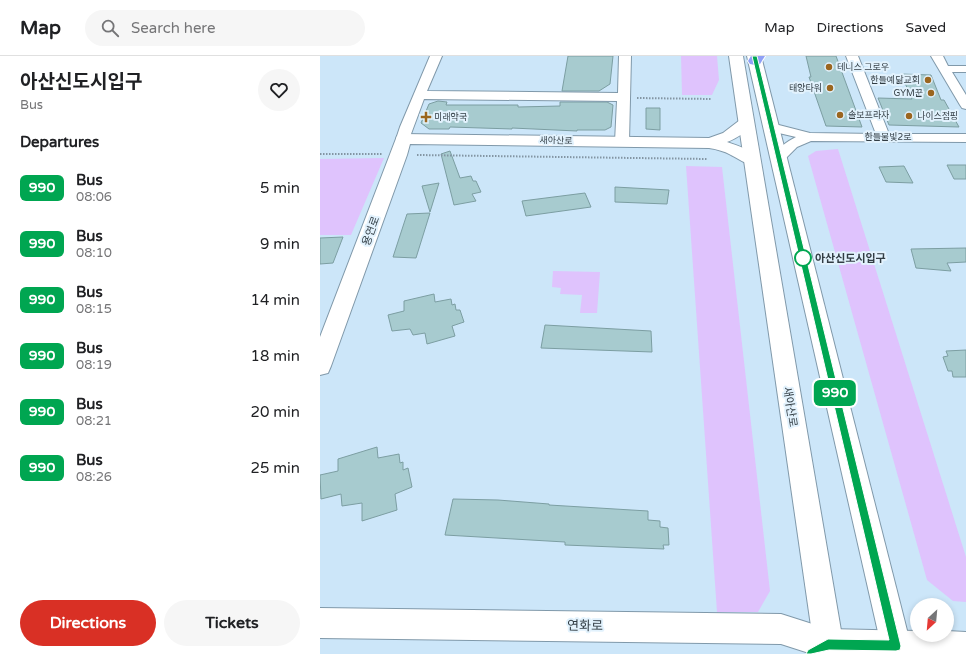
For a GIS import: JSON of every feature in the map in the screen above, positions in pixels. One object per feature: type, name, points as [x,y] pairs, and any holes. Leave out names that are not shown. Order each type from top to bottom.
[{"type":"main road","name":"새아산로","points":[[751,57],[745,123],[823,651]]},
{"type":"main road","name":"새아산로","points":[[751,57],[779,157],[897,650]]},
{"type":"main road","name":"새아산로","points":[[403,139],[709,142],[726,138],[738,131],[745,123]]},
{"type":"main road","name":"용연로","points":[[320,366],[396,162],[403,139]]},
{"type":"main road","name":"새아산로","points":[[709,142],[726,146],[740,152],[751,160]]},
{"type":"main road","name":"연화로","points":[[320,623],[781,629],[823,651],[966,647]]},
{"type":"street","name":"용연로","points":[[403,139],[406,127],[436,56]]},
{"type":"street","points":[[622,142],[625,56]]},
{"type":"street","points":[[852,56],[884,137]]},
{"type":"street","points":[[937,56],[966,105]]},
{"type":"street","points":[[945,69],[966,69]]},
{"type":"street","points":[[419,95],[624,97]]},
{"type":"street","points":[[771,127],[810,137]]},
{"type":"street","points":[[779,157],[785,149],[796,142],[810,137]]},
{"type":"street","name":"한들물빛2로","points":[[810,137],[966,138]]},
{"type":"path","points":[[636,98],[711,99]]},
{"type":"path","points":[[320,154],[382,154]]},
{"type":"path","points":[[417,155],[707,160]]},
{"type":"shaded area","points":[[681,56],[717,56],[719,80],[712,95],[682,95]]},
{"type":"shaded area","points":[[838,149],[966,557],[966,602],[954,601],[954,598],[949,598],[927,580],[808,156],[816,151]]},
{"type":"shaded area","points":[[384,158],[351,235],[320,235],[320,159]]},
{"type":"shaded area","points":[[686,166],[722,167],[770,591],[758,612],[717,612]]},
{"type":"shaded area","points":[[553,271],[600,272],[597,313],[580,313],[582,295],[560,294],[561,288],[552,287]]},
{"type":"building","points":[[568,56],[613,56],[610,84],[599,91],[562,91]]},
{"type":"building","points":[[806,56],[836,56],[862,127],[826,126],[809,77],[811,77]]},
{"type":"building","points":[[901,74],[931,75],[941,100],[944,100],[959,127],[889,125],[878,98],[912,99]]},
{"type":"building","points":[[438,101],[447,102],[446,105],[518,105],[518,107],[560,106],[560,102],[607,102],[613,105],[611,127],[605,130],[577,131],[450,127],[449,129],[429,129],[421,123],[429,104]]},
{"type":"building","points":[[646,108],[660,108],[660,130],[646,129]]},
{"type":"building","points":[[450,151],[460,178],[471,176],[473,181],[476,181],[481,192],[472,194],[476,201],[454,205],[441,154]]},
{"type":"building","points":[[947,165],[966,165],[966,179],[954,179]]},
{"type":"building","points":[[904,166],[913,183],[886,182],[879,167]]},
{"type":"building","points":[[439,183],[430,212],[422,186]]},
{"type":"building","points":[[615,187],[669,190],[667,204],[615,202]]},
{"type":"building","points":[[585,193],[591,207],[526,216],[522,201]]},
{"type":"building","points":[[430,213],[416,258],[393,257],[407,214]]},
{"type":"building","points":[[343,237],[333,263],[320,264],[320,238]]},
{"type":"building","points":[[966,248],[966,262],[947,263],[951,271],[916,268],[911,249]]},
{"type":"building","points":[[434,294],[435,302],[451,299],[452,305],[455,304],[456,310],[460,310],[464,322],[452,326],[455,336],[427,344],[425,333],[413,335],[410,329],[392,331],[388,315],[404,311],[404,301]]},
{"type":"building","points":[[545,325],[651,331],[652,352],[541,348]]},
{"type":"building","points":[[966,350],[966,377],[953,377],[952,371],[948,371],[943,357],[948,356],[946,351]]},
{"type":"building","points":[[377,447],[378,458],[399,454],[400,463],[403,462],[403,470],[408,468],[412,487],[395,494],[397,510],[362,521],[362,503],[342,506],[341,494],[321,499],[320,475],[338,471],[338,459]]},
{"type":"building","points":[[453,499],[498,500],[549,505],[648,511],[648,520],[660,521],[660,527],[668,528],[669,545],[663,545],[664,549],[565,545],[565,542],[445,535]]},
{"type":"bus line","name":"990","points":[[754,56],[896,646],[828,644],[811,654]]},
{"type":"place","name":"테니스 그로우","points":[[829,67]]},
{"type":"place","name":"한들예닮교회","points":[[928,80]]},
{"type":"place","name":"태양타워","points":[[830,88]]},
{"type":"place","name":"GYM꾼","points":[[931,93]]},
{"type":"place","name":"솔보프라자","points":[[840,115]]},
{"type":"place","name":"나이스점핑","points":[[909,116]]},
{"type":"place","name":"미래약국","points":[[426,117]]},
{"type":"place","name":"아산신도시입구","points":[[803,258]]}]
